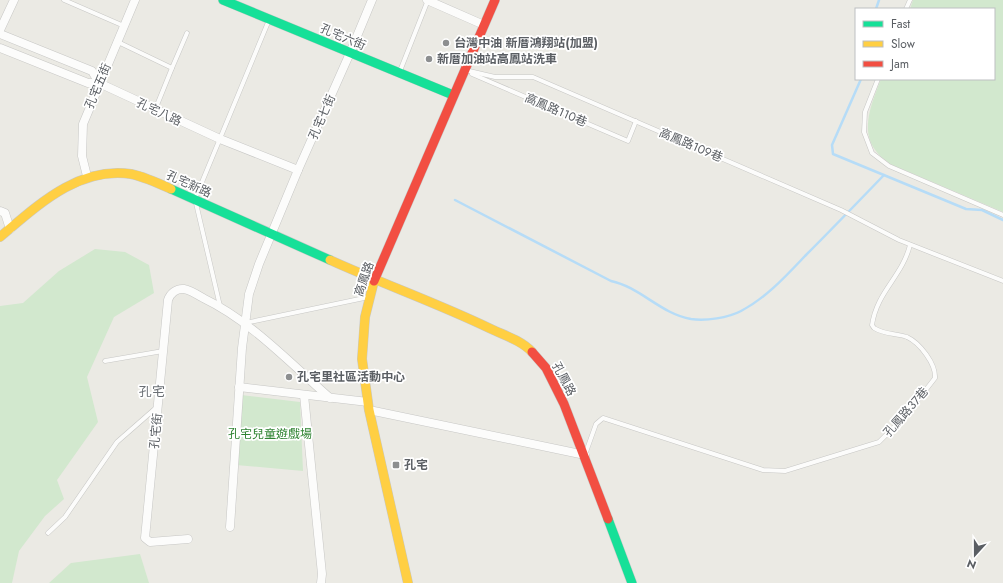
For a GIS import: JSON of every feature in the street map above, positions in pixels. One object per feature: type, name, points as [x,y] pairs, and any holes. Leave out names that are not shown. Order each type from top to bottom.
[{"type":"street","points":[[0,30],[14,0]]},
{"type":"street","name":"孔宅五街","points":[[87,176],[82,156],[83,124],[135,0]]},
{"type":"street","name":"孔宅六街","points":[[223,0],[453,95]]},
{"type":"street","name":"孔宅七街","points":[[272,233],[372,0]]},
{"type":"street","points":[[427,0],[484,25]]},
{"type":"street","name":"高鳳路","points":[[408,583],[369,406],[362,359],[362,335],[374,280],[495,0]]},
{"type":"street","name":"孔宅八路","points":[[0,34],[92,72],[99,83]]},
{"type":"street","name":"孔宅八路","points":[[0,48],[88,83],[99,83],[220,139],[298,170]]},
{"type":"street","name":"孔宅新路","points":[[0,237],[64,187],[87,176],[109,173],[130,174],[152,180],[374,280]]},
{"type":"street","points":[[0,205],[10,229]]},
{"type":"street","points":[[230,527],[244,323],[251,287],[272,233]]},
{"type":"street","name":"孔鳳路","points":[[374,280],[445,307],[512,339],[528,348],[539,359],[551,378],[564,404],[585,455],[632,583]]},
{"type":"street","name":"孔宅街","points":[[188,539],[150,542],[145,538],[159,406],[168,300],[170,294],[177,290],[184,289],[220,306],[244,323],[330,398]]},
{"type":"street","points":[[240,387],[330,398],[585,455]]},
{"type":"street","points":[[304,395],[322,574],[321,583]]},
{"type":"lane","points":[[64,0],[124,26]]},
{"type":"lane","points":[[399,73],[427,0]]},
{"type":"lane","points":[[220,306],[195,199],[270,20]]},
{"type":"lane","points":[[155,110],[187,33]]},
{"type":"lane","points":[[118,42],[172,68]]},
{"type":"lane","name":"高鳳路109巷","points":[[465,70],[495,77],[533,77],[841,210],[852,217],[910,245]]},
{"type":"lane","name":"高鳳路110巷","points":[[465,70],[498,86],[628,141],[636,121]]},
{"type":"lane","points":[[878,80],[865,112],[864,132],[872,153],[889,166],[1003,215]]},
{"type":"lane","points":[[910,245],[1003,281]]},
{"type":"lane","name":"孔鳳路37巷","points":[[585,455],[596,424],[603,418],[763,470],[774,472],[784,471],[879,442],[907,414],[935,378],[928,357],[912,340],[903,336],[878,331],[872,325],[881,298],[901,270],[910,245]]},
{"type":"lane","points":[[244,323],[370,297]]},
{"type":"lane","points":[[105,361],[164,351]]},
{"type":"lane","points":[[48,533],[65,517],[117,442],[159,406]]},
{"type":"green space","points":[[913,0],[1003,0],[1003,212],[890,164],[877,153],[871,143],[868,134],[869,115],[871,105],[881,80],[995,80],[995,8],[910,8]]},
{"type":"green space","points":[[95,249],[125,252],[149,265],[154,293],[114,317],[87,377],[98,422],[57,480],[64,499],[45,516],[19,551],[12,583],[0,583],[0,306],[23,303],[59,271]]},
{"type":"green space","name":"孔宅兒童遊戲場","points":[[241,395],[300,402],[303,471],[236,465]]},
{"type":"green space","points":[[140,554],[149,583],[49,583],[71,563]]},
{"type":"waterway","points":[[876,8],[879,0]]},
{"type":"waterway","points":[[861,80],[832,145],[833,154],[966,209],[982,210],[1003,220]]},
{"type":"waterway","points":[[455,200],[611,281],[632,289],[670,312],[697,320],[723,317],[736,313],[759,300],[775,286],[884,175]]},
{"type":"traffic: fast","points":[[223,0],[453,95]]},
{"type":"traffic: fast","points":[[171,189],[330,260]]},
{"type":"traffic: fast","points":[[608,519],[632,583]]},
{"type":"traffic: slow","points":[[0,237],[44,201],[76,182],[93,176],[112,173],[131,174],[146,178],[171,189]]},
{"type":"traffic: slow","points":[[330,260],[469,319],[517,341],[532,352]]},
{"type":"traffic: slow","points":[[374,281],[365,317],[362,359],[369,410],[408,583]]},
{"type":"traffic: jam","points":[[374,281],[495,0]]},
{"type":"traffic: jam","points":[[532,352],[546,368],[564,404],[608,519]]},
{"type":"place","name":"台灣中油 新厝鴻翔站(加盟)","points":[[446,43]]},
{"type":"place","name":"新厝加油站高鳳站洗車","points":[[429,59]]},
{"type":"place","name":"孔宅里社區活動中心","points":[[289,377]]},
{"type":"place","name":"孔宅","points":[[396,465]]},
{"type":"district","name":"孔宅","points":[[152,391]]}]
